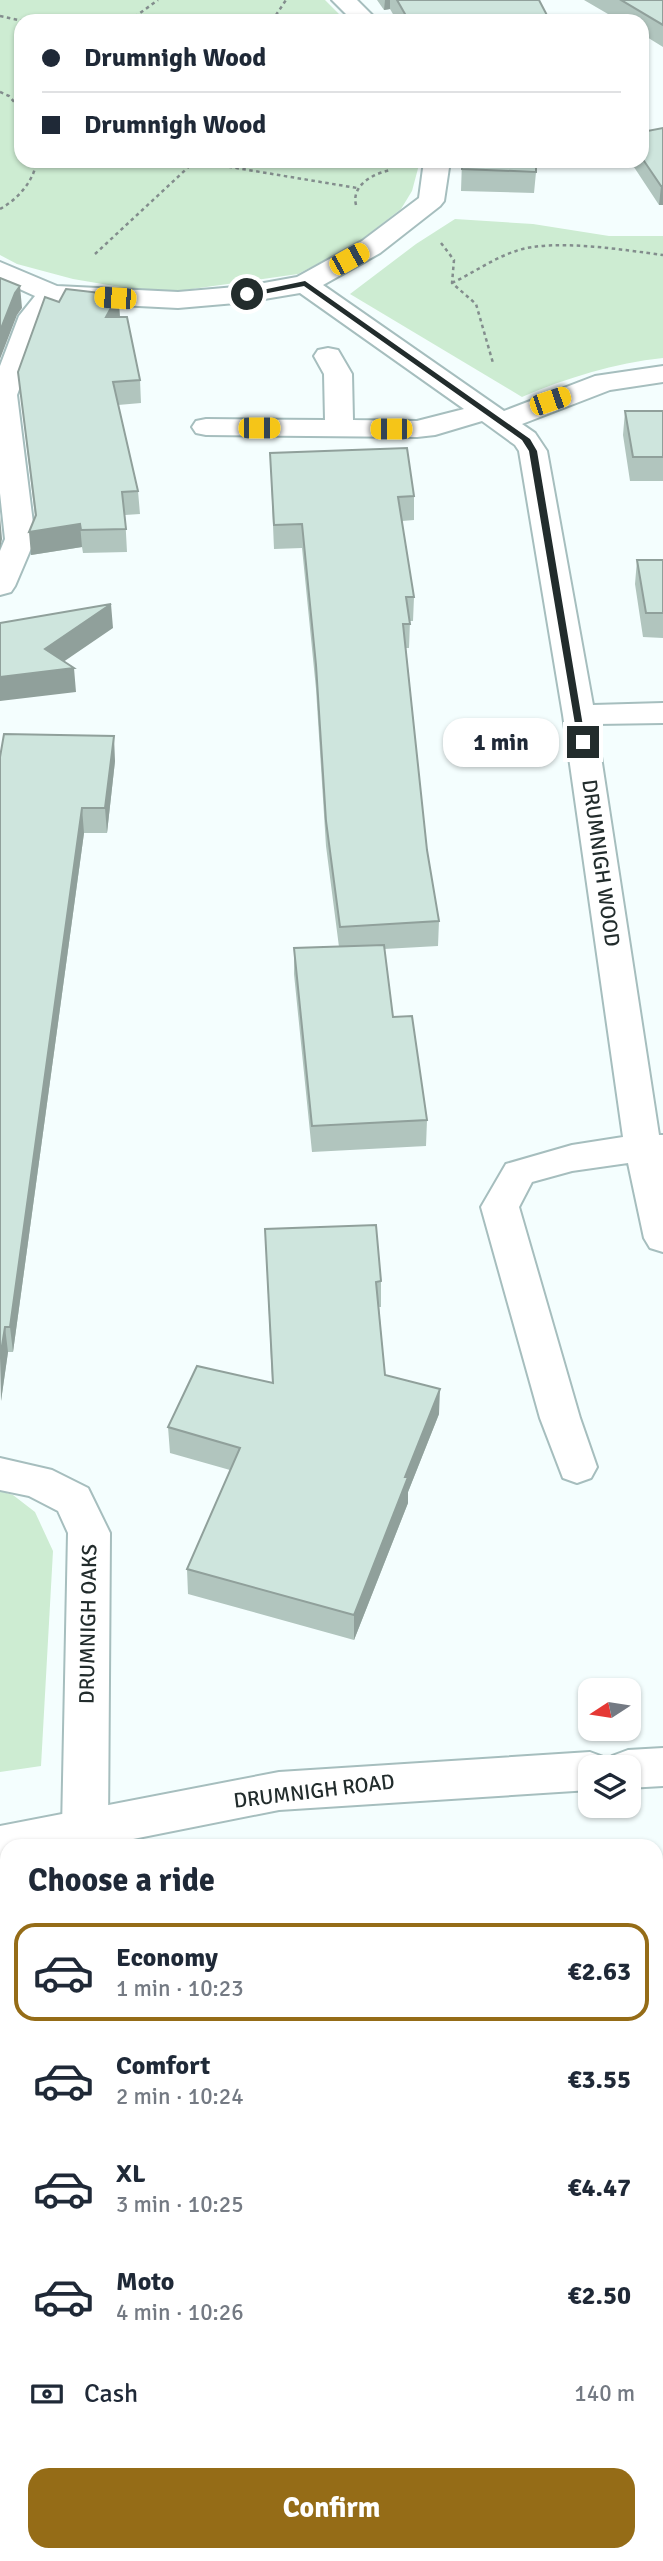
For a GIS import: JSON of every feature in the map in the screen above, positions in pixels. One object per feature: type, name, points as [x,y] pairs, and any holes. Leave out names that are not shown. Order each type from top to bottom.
[{"type":"street","points":[[344,0],[359,14]]},
{"type":"street","points":[[0,270],[52,294],[178,300],[247,294],[305,284],[371,247],[431,201],[438,168]]},
{"type":"street","name":"DRUMNIGH WOOD","points":[[305,284],[526,439],[533,451],[653,1148],[663,1238]]},
{"type":"street","points":[[0,586],[20,539],[1,396],[32,316],[52,294]]},
{"type":"street","points":[[328,356],[338,374],[339,429]]},
{"type":"street","points":[[206,427],[435,427],[493,416],[605,382],[663,374]]},
{"type":"street","points":[[579,715],[663,712]]},
{"type":"street","points":[[577,1468],[560,1418],[500,1207],[519,1173],[559,1159],[653,1148]]},
{"type":"street","name":"DRUMNIGH OAKS","points":[[0,1474],[38,1481],[73,1500],[89,1533],[85,1829]]},
{"type":"street","points":[[641,1768],[663,1767]]},
{"type":"street","name":"DRUMNIGH ROAD","points":[[35,1839],[279,1791],[578,1772]]},
{"type":"path","points":[[139,14],[158,0]]},
{"type":"path","points":[[0,92],[14,102]]},
{"type":"path","points":[[0,209],[11,204],[36,168]]},
{"type":"path","points":[[95,254],[187,168]]},
{"type":"path","points":[[237,168],[357,188]]},
{"type":"path","points":[[410,219],[436,237],[454,260],[452,283]]},
{"type":"path","points":[[452,283],[517,250],[601,247],[663,255]]},
{"type":"path","points":[[452,283],[477,304],[494,368]]},
{"type":"green space","points":[[0,0],[325,0],[339,14],[14,14],[14,168],[418,168],[412,191],[401,209],[357,243],[298,274],[185,290],[138,290],[73,279],[17,264],[0,255]]},
{"type":"green space","points":[[455,219],[533,224],[609,236],[663,236],[663,358],[591,372],[522,397],[350,294],[416,244]]},
{"type":"green space","points":[[0,1491],[13,1495],[35,1512],[53,1551],[41,1766],[0,1772]]},
{"type":"building","points":[[397,0],[539,0],[546,14],[405,14]]},
{"type":"building","points":[[621,0],[663,0],[663,25],[649,14]]},
{"type":"building","points":[[663,128],[663,186],[649,168],[649,131]]},
{"type":"building","points":[[536,168],[536,172],[462,169]]},
{"type":"building","points":[[0,278],[20,286],[0,331]]},
{"type":"building","points":[[66,289],[118,295],[106,317],[127,317],[140,380],[113,382],[138,491],[122,492],[126,529],[81,530],[80,524],[29,532],[36,515],[18,372],[45,297],[59,302]]},
{"type":"building","points":[[625,411],[663,411],[663,457],[633,457]]},
{"type":"building","points":[[407,448],[414,496],[398,497],[414,597],[406,597],[410,624],[403,624],[427,850],[439,921],[340,927],[326,821],[316,665],[302,524],[274,525],[270,453]]},
{"type":"building","points":[[637,560],[663,560],[663,613],[646,613]]},
{"type":"building","points":[[111,604],[45,649],[74,668],[0,677],[0,623]]},
{"type":"building","points":[[4,734],[114,736],[105,808],[82,808],[10,1327],[5,1327],[0,1358],[0,757]]},
{"type":"building","points":[[384,945],[393,1017],[412,1016],[427,1120],[312,1126],[294,948]]},
{"type":"building","points":[[376,1225],[381,1281],[376,1282],[385,1375],[440,1389],[354,1615],[187,1569],[240,1448],[168,1427],[197,1366],[273,1383],[265,1229]]},
{"type":"route","points":[[247,294],[305,284],[526,439],[533,451],[583,742]]}]
